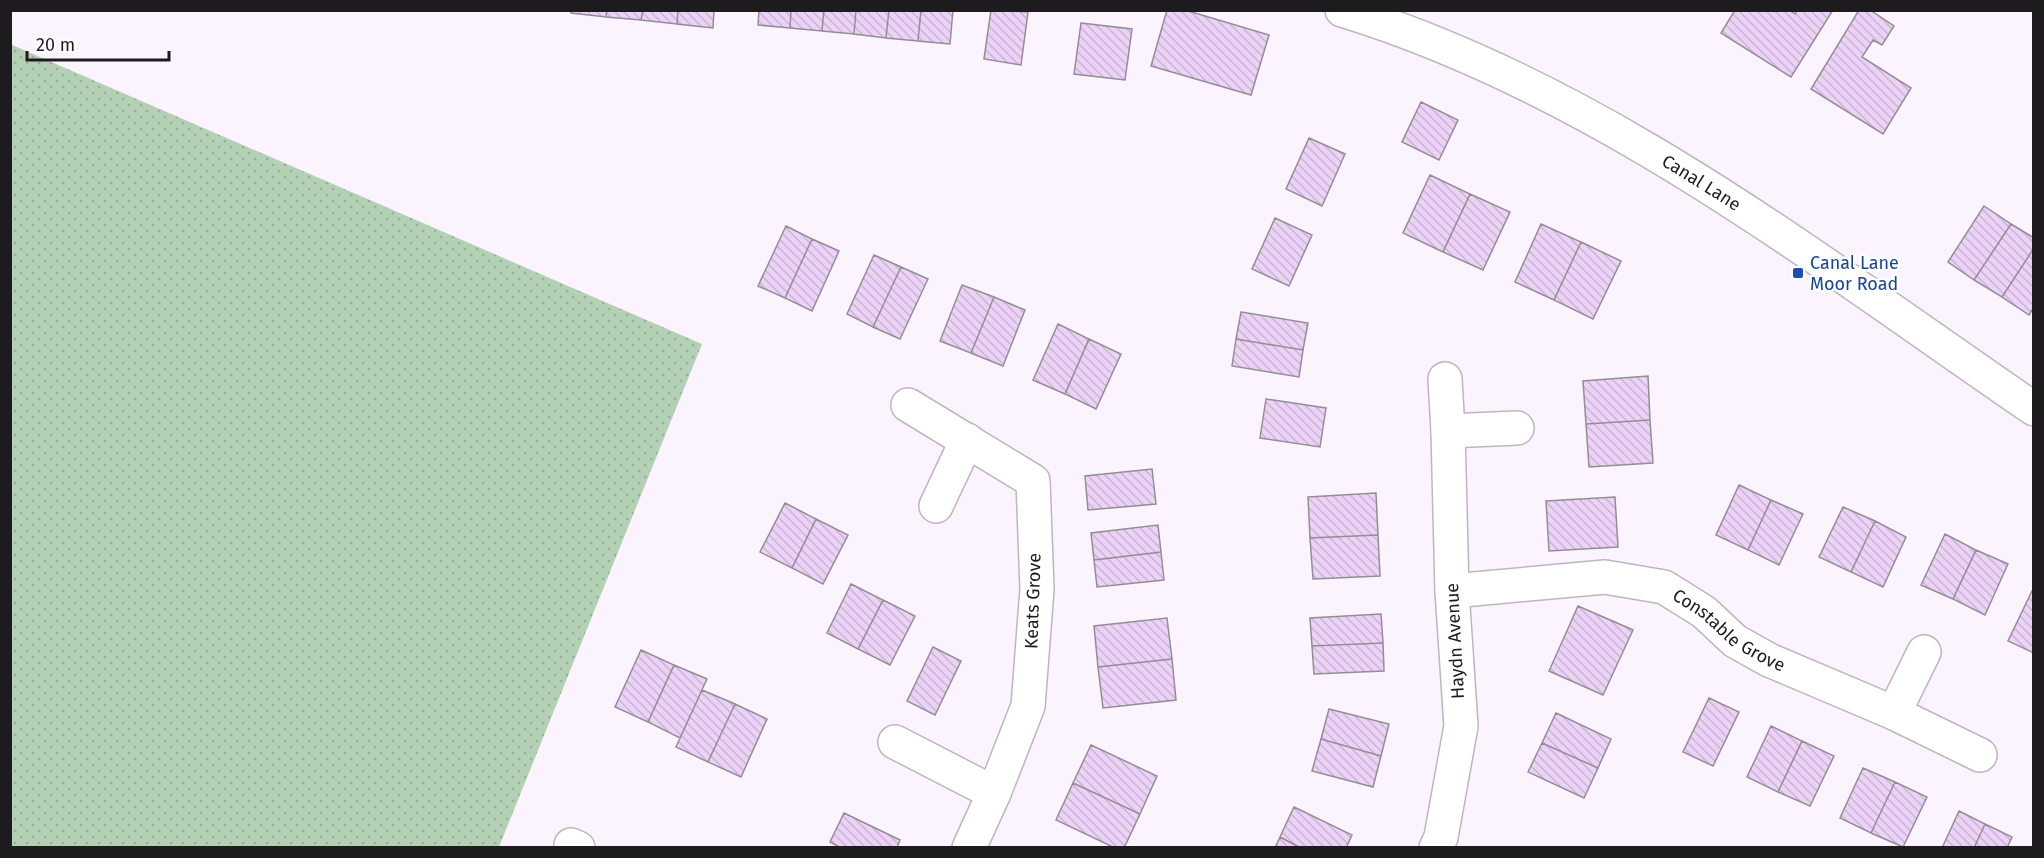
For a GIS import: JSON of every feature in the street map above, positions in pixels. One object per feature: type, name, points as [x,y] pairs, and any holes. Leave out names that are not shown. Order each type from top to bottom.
[{"type":"street","name":"Canal Lane","points":[[1342,10],[1468,57],[1590,116],[1793,241],[2034,409]]},
{"type":"street","name":"Haydn Avenue","points":[[1436,848],[1441,837],[1461,726],[1452,591],[1445,378]]},
{"type":"street","name":"Keats Grove","points":[[908,405],[1033,481],[1037,589],[1028,706],[994,793],[969,848]]},
{"type":"street","points":[[1448,431],[1517,428]]},
{"type":"street","points":[[936,506],[967,440]]},
{"type":"street","name":"Constable Grove","points":[[1452,591],[1605,577],[1664,587],[1704,612],[1735,641],[1768,660],[1894,712],[1980,755]]},
{"type":"street","points":[[1894,712],[1924,652]]},
{"type":"street","points":[[895,742],[994,793]]},
{"type":"green space","points":[[10,44],[702,344],[499,847],[11,847]]},
{"type":"building","points":[[571,10],[607,10],[606,17],[571,13]]},
{"type":"building","points":[[607,10],[643,10],[641,20],[606,17]]},
{"type":"building","points":[[643,10],[678,10],[677,24],[641,20]]},
{"type":"building","points":[[678,10],[714,10],[713,28],[677,24]]},
{"type":"building","points":[[759,10],[791,10],[790,28],[758,25]]},
{"type":"building","points":[[791,10],[824,10],[822,31],[790,28]]},
{"type":"building","points":[[824,10],[856,10],[854,34],[822,31]]},
{"type":"building","points":[[856,10],[889,10],[886,38],[854,34]]},
{"type":"building","points":[[889,10],[921,10],[918,41],[886,38]]},
{"type":"building","points":[[921,10],[953,10],[950,44],[918,41]]},
{"type":"building","points":[[991,10],[1028,12],[1021,65],[984,59]]},
{"type":"building","points":[[1167,10],[1185,10],[1269,35],[1251,95],[1151,66]]},
{"type":"building","points":[[1735,10],[1789,10],[1795,14],[1797,10],[1833,10],[1791,77],[1721,33]]},
{"type":"building","points":[[1859,10],[1870,10],[1894,26],[1882,45],[1873,40],[1862,57],[1911,88],[1883,134],[1811,89]]},
{"type":"building","points":[[1081,23],[1132,29],[1125,80],[1074,74]]},
{"type":"building","points":[[1421,102],[1458,120],[1439,160],[1402,142]]},
{"type":"building","points":[[1309,138],[1345,154],[1322,206],[1286,189]]},
{"type":"building","points":[[1430,175],[1470,194],[1443,252],[1403,233]]},
{"type":"building","points":[[1470,194],[1510,212],[1483,270],[1443,252]]},
{"type":"building","points":[[1984,206],[2011,224],[1974,280],[1948,262]]},
{"type":"building","points":[[1275,218],[1312,235],[1289,286],[1252,269]]},
{"type":"building","points":[[1541,224],[1581,242],[1554,300],[1515,282]]},
{"type":"building","points":[[2011,224],[2034,238],[2034,248],[2002,297],[1974,280]]},
{"type":"building","points":[[786,226],[812,239],[785,298],[758,286]]},
{"type":"building","points":[[812,239],[839,251],[812,311],[785,298]]},
{"type":"building","points":[[1581,242],[1621,261],[1593,319],[1554,300]]},
{"type":"building","points":[[2034,248],[2034,307],[2029,315],[2002,297]]},
{"type":"building","points":[[874,255],[901,267],[873,327],[847,314]]},
{"type":"building","points":[[901,267],[928,279],[900,339],[873,327]]},
{"type":"building","points":[[962,285],[994,297],[971,353],[940,341]]},
{"type":"building","points":[[994,297],[1025,310],[1003,366],[971,353]]},
{"type":"building","points":[[1241,312],[1308,323],[1303,350],[1236,339]]},
{"type":"building","points":[[1058,324],[1089,339],[1065,394],[1033,380]]},
{"type":"building","points":[[1089,339],[1121,354],[1096,409],[1065,394]]},
{"type":"building","points":[[1236,339],[1303,350],[1299,377],[1232,366]]},
{"type":"building","points":[[1648,376],[1650,420],[1586,424],[1583,381]]},
{"type":"building","points":[[1266,399],[1326,408],[1320,447],[1260,438]]},
{"type":"building","points":[[1650,420],[1653,463],[1589,467],[1586,424]]},
{"type":"building","points":[[1152,469],[1156,504],[1088,510],[1085,476]]},
{"type":"building","points":[[1739,485],[1771,500],[1748,550],[1716,535]]},
{"type":"building","points":[[1376,493],[1378,535],[1310,538],[1308,497]]},
{"type":"building","points":[[1615,497],[1618,547],[1549,551],[1546,501]]},
{"type":"building","points":[[1771,500],[1803,514],[1779,565],[1748,550]]},
{"type":"building","points":[[785,503],[816,519],[792,568],[760,552]]},
{"type":"building","points":[[1843,507],[1875,521],[1851,572],[1819,557]]},
{"type":"building","points":[[816,519],[848,535],[823,584],[792,568]]},
{"type":"building","points":[[1875,521],[1906,537],[1883,587],[1851,572]]},
{"type":"building","points":[[1158,525],[1161,552],[1094,560],[1091,533]]},
{"type":"building","points":[[1945,534],[1976,550],[1953,599],[1921,585]]},
{"type":"building","points":[[1378,535],[1380,576],[1313,579],[1310,538]]},
{"type":"building","points":[[1976,550],[2008,564],[1985,615],[1953,599]]},
{"type":"building","points":[[1161,552],[1164,580],[1097,587],[1094,560]]},
{"type":"building","points":[[851,584],[883,600],[858,649],[827,633]]},
{"type":"building","points":[[2032,591],[2034,592],[2034,653],[2008,641]]},
{"type":"building","points":[[883,600],[915,616],[890,665],[858,649]]},
{"type":"building","points":[[1578,606],[1633,630],[1603,695],[1549,671]]},
{"type":"building","points":[[1381,614],[1383,643],[1312,646],[1310,618]]},
{"type":"building","points":[[1167,618],[1172,659],[1098,667],[1094,626]]},
{"type":"building","points":[[1383,643],[1384,671],[1314,674],[1312,646]]},
{"type":"building","points":[[933,647],[961,661],[935,715],[907,701]]},
{"type":"building","points":[[641,650],[674,665],[648,722],[615,707]]},
{"type":"building","points":[[1172,659],[1176,700],[1103,708],[1098,667]]},
{"type":"building","points":[[674,665],[707,679],[680,738],[648,722]]},
{"type":"building","points":[[702,690],[735,704],[708,762],[676,747]]},
{"type":"building","points":[[1709,698],[1739,712],[1713,766],[1683,752]]},
{"type":"building","points":[[735,704],[767,719],[741,777],[708,762]]},
{"type":"building","points":[[1329,709],[1389,724],[1381,756],[1321,739]]},
{"type":"building","points":[[1556,713],[1611,739],[1598,768],[1542,743]]},
{"type":"building","points":[[1771,726],[1802,741],[1778,792],[1747,777]]},
{"type":"building","points":[[1321,739],[1381,756],[1373,787],[1312,771]]},
{"type":"building","points":[[1802,741],[1834,756],[1810,806],[1778,792]]},
{"type":"building","points":[[1542,743],[1598,768],[1584,798],[1528,772]]},
{"type":"building","points":[[1091,745],[1157,776],[1140,814],[1073,783]]},
{"type":"building","points":[[1863,768],[1895,782],[1871,833],[1840,818]]},
{"type":"building","points":[[1895,782],[1927,797],[1903,847],[1871,833]]},
{"type":"building","points":[[1073,783],[1140,814],[1124,848],[1115,848],[1056,820]]},
{"type":"building","points":[[1294,807],[1352,835],[1346,848],[1301,848],[1280,837]]},
{"type":"building","points":[[1959,811],[1985,824],[1974,848],[1942,848]]},
{"type":"building","points":[[844,813],[900,840],[897,848],[841,848],[830,842]]},
{"type":"building","points":[[1985,824],[2012,837],[2007,848],[1974,848]]},
{"type":"building","points":[[1280,837],[1301,848],[1275,848]]},
{"type":"place","name":"Canal Lane Moor Road","points":[[1798,273]]}]
